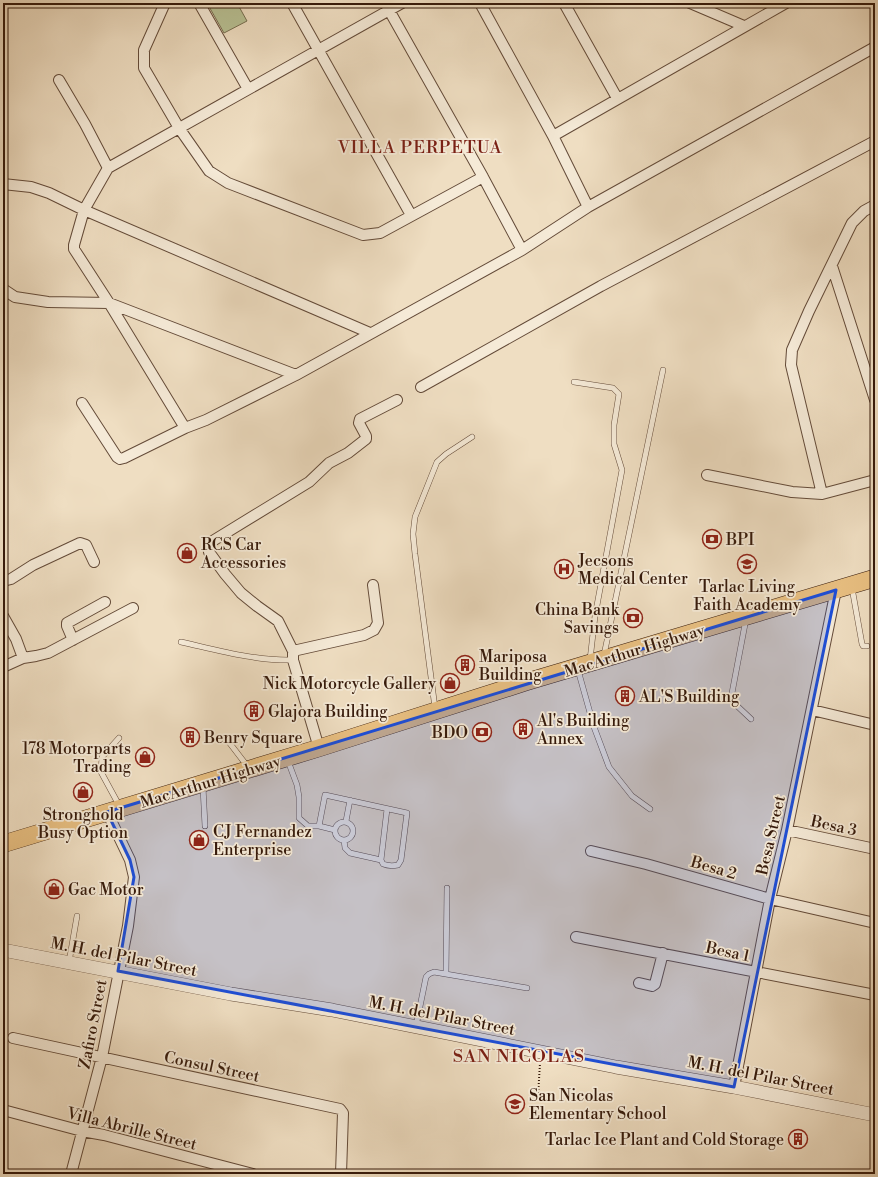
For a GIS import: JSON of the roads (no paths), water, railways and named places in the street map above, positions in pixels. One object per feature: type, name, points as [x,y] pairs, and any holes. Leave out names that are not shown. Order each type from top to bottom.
[{"type":"highway","name":"MacArthur Highway","points":[[3,844],[320,748],[590,663],[875,578]]},
{"type":"street","points":[[165,3],[144,50],[144,68],[179,128],[209,171],[228,183],[363,235],[380,233],[483,177]]},
{"type":"street","points":[[199,3],[248,89]]},
{"type":"street","points":[[292,3],[411,215]]},
{"type":"street","points":[[185,428],[109,303],[74,250],[74,245],[84,210],[108,168],[318,49],[387,7],[402,3]]},
{"type":"street","points":[[480,3],[553,136],[588,207]]},
{"type":"street","points":[[565,3],[617,98]]},
{"type":"street","points":[[690,3],[744,26]]},
{"type":"street","points":[[553,136],[617,98],[786,3]]},
{"type":"street","points":[[387,7],[483,177],[522,250]]},
{"type":"street","points":[[82,403],[117,456],[120,459],[124,458],[185,428],[206,420],[296,375],[522,250],[588,207],[875,47]]},
{"type":"street","points":[[59,80],[85,124],[108,168]]},
{"type":"street","points":[[421,387],[601,286],[875,141]]},
{"type":"street","points":[[3,184],[31,187],[49,193],[84,210],[370,333]]},
{"type":"street","points":[[822,494],[791,365],[792,350],[809,311],[852,223],[864,211],[875,206]]},
{"type":"street","points":[[832,266],[875,400]]},
{"type":"street","points":[[3,289],[15,297],[48,302],[109,303],[296,375]]},
{"type":"street","points":[[320,748],[293,656],[278,621],[256,606],[241,593],[209,552],[208,546],[211,542],[309,482],[329,463],[348,453],[366,439],[359,422],[360,419],[397,400]]},
{"type":"street","points":[[707,474],[792,492],[822,494],[875,480]]},
{"type":"street","points":[[3,581],[80,543],[86,545],[94,562]]},
{"type":"street","points":[[293,656],[364,635],[374,630],[378,623],[373,585]]},
{"type":"street","name":"Besa Street","points":[[734,1087],[770,899],[787,830],[812,710],[844,587]]},
{"type":"street","points":[[73,640],[67,623],[105,602]]},
{"type":"street","points":[[3,666],[23,658],[48,653],[133,608]]},
{"type":"street","points":[[3,616],[18,644],[23,658]]},
{"type":"street","points":[[812,710],[875,725]]},
{"type":"street","name":"Zafiro Street","points":[[71,1174],[102,1057],[128,926],[134,877],[114,810]]},
{"type":"street","name":"Besa 3","points":[[787,830],[875,849]]},
{"type":"street","name":"Besa 2","points":[[591,850],[770,899],[875,923]]},
{"type":"street","name":"Besa 1","points":[[576,937],[875,995]]},
{"type":"street","name":"M. H. del Pilar Street","points":[[3,950],[231,994],[332,1010],[616,1067],[734,1087],[875,1115]]},
{"type":"street","points":[[638,983],[652,986],[655,984],[663,953]]},
{"type":"street","name":"Consul Street","points":[[13,1038],[340,1109],[343,1114],[341,1174]]},
{"type":"street","name":"Villa Abrille Street","points":[[3,1110],[253,1174]]},
{"type":"lane","points":[[590,663],[663,370]]},
{"type":"lane","points":[[574,382],[613,388],[619,394],[614,425],[614,444],[622,470],[595,616],[590,663],[594,727],[609,767],[632,796],[650,809]]},
{"type":"lane","points":[[436,711],[415,554],[413,534],[414,523],[437,462],[446,454],[472,437]]},
{"type":"lane","points":[[844,587],[861,641],[863,646],[867,646]]},
{"type":"lane","points":[[747,616],[732,693],[734,703],[751,719]]},
{"type":"lane","points":[[181,642],[223,652],[278,661],[293,656]]},
{"type":"lane","points":[[114,810],[101,772],[102,757],[119,738]]},
{"type":"lane","points":[[228,741],[250,769]]},
{"type":"lane","points":[[287,758],[299,798],[299,818],[308,826],[320,826],[335,830]]},
{"type":"lane","points":[[203,783],[205,826]]},
{"type":"lane","points":[[320,826],[325,794],[407,813],[401,860],[398,865],[383,864],[381,860],[350,854],[345,848],[344,840]]},
{"type":"lane","points":[[346,821],[350,800]]},
{"type":"lane","points":[[381,860],[387,809]]},
{"type":"lane","points":[[346,821],[352,824],[354,831],[350,838],[344,840],[338,838],[335,830],[337,824],[346,821]]},
{"type":"lane","points":[[446,973],[447,888]]},
{"type":"lane","points":[[69,962],[77,916]]},
{"type":"lane","points":[[416,1027],[426,977],[434,972],[527,988]]},
{"type":"place","name":"BPI","points":[[712,539]]},
{"type":"place","name":"RCS Car Accessories","points":[[187,553]]},
{"type":"place","name":"Tarlac Living Faith Academy","points":[[747,564]]},
{"type":"place","name":"Jecsons Medical Center","points":[[564,569]]},
{"type":"place","name":"China Bank Savings","points":[[633,618]]},
{"type":"place","name":"Mariposa Building","points":[[465,665]]},
{"type":"place","name":"Nick Motorcycle Gallery","points":[[450,683]]},
{"type":"place","name":"AL'S Building","points":[[625,696]]},
{"type":"place","name":"Glajora Building","points":[[254,711]]},
{"type":"place","name":"Al's Building Annex","points":[[523,729]]},
{"type":"place","name":"BDO","points":[[482,732]]},
{"type":"place","name":"Benry Square","points":[[190,737]]},
{"type":"place","name":"178 Motorparts Trading","points":[[145,757]]},
{"type":"place","name":"Stronghold Busy Option","points":[[83,792]]},
{"type":"place","name":"CJ Fernandez Enterprise","points":[[199,840]]},
{"type":"place","name":"Gac Motor","points":[[54,889]]},
{"type":"place","name":"San Nicolas Elementary School","points":[[515,1104]]},
{"type":"place","name":"Tarlac Ice Plant and Cold Storage","points":[[798,1139]]},
{"type":"district","name":"VILLA PERPETUA","points":[[420,147]]},
{"type":"district","name":"SAN NICOLAS","points":[[519,1056]]}]
